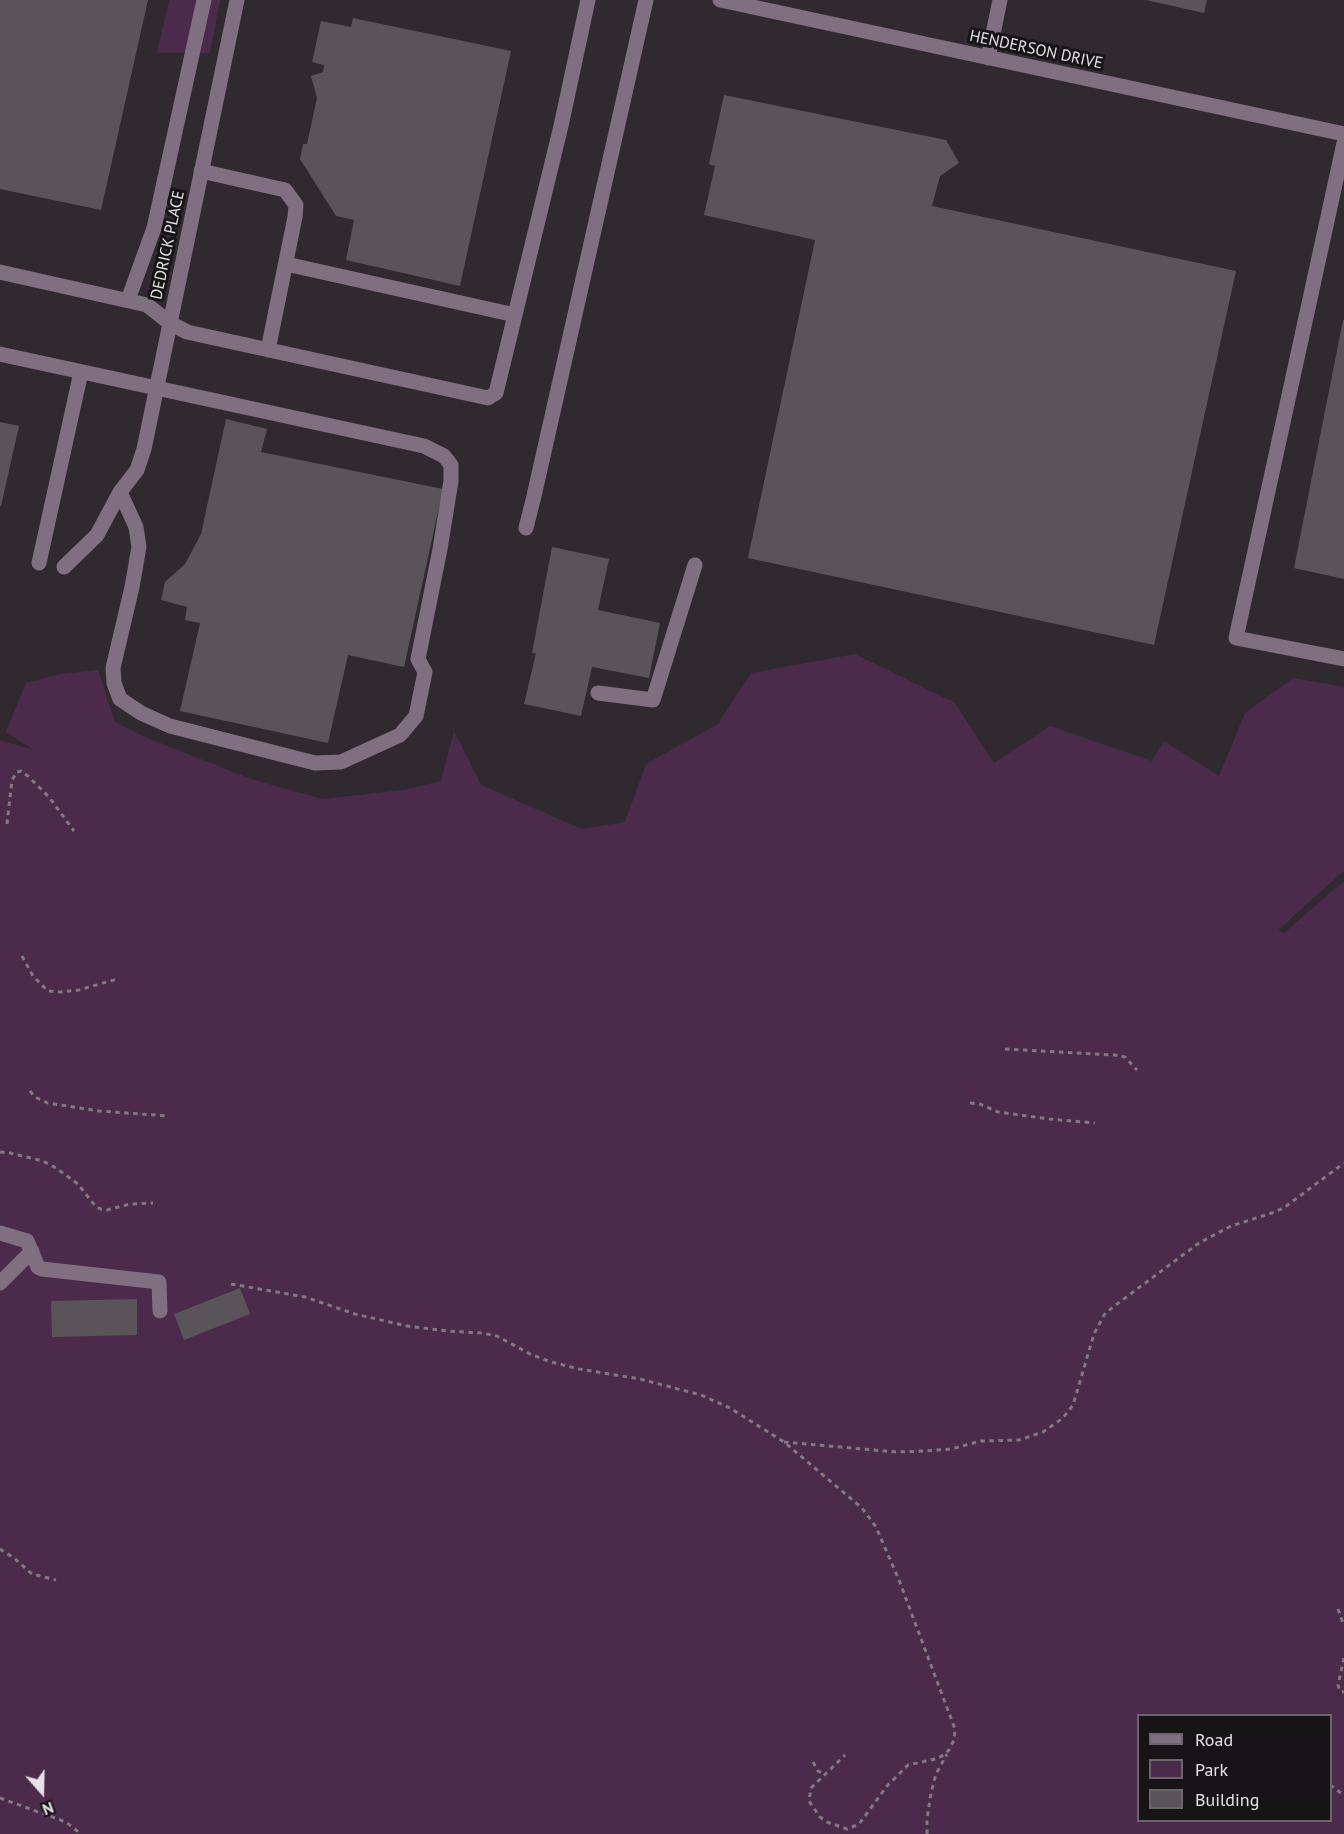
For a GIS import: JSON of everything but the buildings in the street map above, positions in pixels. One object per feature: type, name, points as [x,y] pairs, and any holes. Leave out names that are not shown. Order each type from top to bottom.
[{"type":"street","points":[[128,300],[154,228],[204,0]]},
{"type":"street","name":"DEDRICK PLACE","points":[[64,567],[97,535],[120,492],[136,470],[144,449],[237,0]]},
{"type":"street","points":[[0,273],[147,305],[170,323],[187,332],[488,398],[496,393],[561,126],[588,0]]},
{"type":"street","points":[[526,528],[646,0]]},
{"type":"street","name":"HENDERSON DRIVE","points":[[720,0],[1344,135]]},
{"type":"street","points":[[988,58],[1000,0]]},
{"type":"street","points":[[1344,143],[1236,638],[1344,659]]},
{"type":"street","points":[[201,171],[285,190],[296,205],[268,350]]},
{"type":"street","points":[[286,264],[515,315]]},
{"type":"street","points":[[0,354],[424,446],[444,456],[451,465],[451,481],[418,658],[424,672],[416,717],[400,735],[340,762],[315,763],[170,726],[141,713],[120,699],[114,683],[113,668],[140,548],[136,527],[120,492]]},
{"type":"street","points":[[39,563],[81,372]]},
{"type":"street","points":[[598,693],[652,700],[696,565]]},
{"type":"street","points":[[0,1233],[30,1246],[38,1267],[42,1269],[159,1282],[160,1311]]},
{"type":"street","points":[[0,1283],[30,1246]]},
{"type":"path","points":[[7,824],[12,780],[17,772],[21,771],[49,797],[74,831]]},
{"type":"path","points":[[22,956],[33,976],[48,991],[79,990],[117,979]]},
{"type":"path","points":[[1005,1049],[1115,1055],[1125,1057],[1137,1070]]},
{"type":"path","points":[[30,1091],[48,1103],[99,1111],[168,1116]]},
{"type":"path","points":[[970,1103],[980,1104],[998,1112],[1095,1123]]},
{"type":"path","points":[[0,1152],[43,1161],[56,1168],[78,1184],[96,1207],[101,1209],[153,1203]]},
{"type":"path","points":[[784,1442],[875,1450],[925,1451],[951,1449],[981,1441],[1019,1440],[1042,1432],[1063,1418],[1073,1405],[1094,1334],[1104,1316],[1113,1307],[1199,1243],[1232,1226],[1285,1207],[1344,1163]]},
{"type":"path","points":[[231,1284],[305,1298],[355,1314],[407,1326],[497,1336],[530,1354],[551,1362],[649,1381],[700,1395],[738,1413],[784,1442],[862,1508],[876,1527],[899,1580],[956,1729],[954,1740],[936,1774],[927,1819],[927,1834]]},
{"type":"path","points":[[1,1550],[32,1574],[56,1580]]},
{"type":"path","points":[[1338,1609],[1344,1626]]},
{"type":"path","points":[[1344,1658],[1338,1685],[1344,1692]]},
{"type":"path","points":[[845,1755],[811,1788],[809,1801],[827,1822],[847,1829],[859,1824],[887,1786],[908,1766],[935,1760],[949,1750]]},
{"type":"path","points":[[813,1762],[818,1771],[825,1774]]},
{"type":"path","points":[[1332,1786],[1341,1793]]},
{"type":"path","points":[[0,1798],[66,1822],[81,1834]]},
{"type":"green space","points":[[169,0],[220,0],[210,53],[157,53]]},
{"type":"green space","points":[[855,654],[955,703],[994,763],[1050,726],[1152,761],[1164,741],[1219,776],[1245,713],[1293,678],[1344,687],[1344,871],[1278,930],[1284,933],[1344,881],[1344,1834],[0,1834],[0,740],[34,750],[6,732],[26,683],[60,674],[98,670],[115,722],[145,737],[251,779],[323,799],[403,790],[441,781],[454,731],[481,785],[582,829],[625,822],[646,764],[718,724],[751,673]]}]
